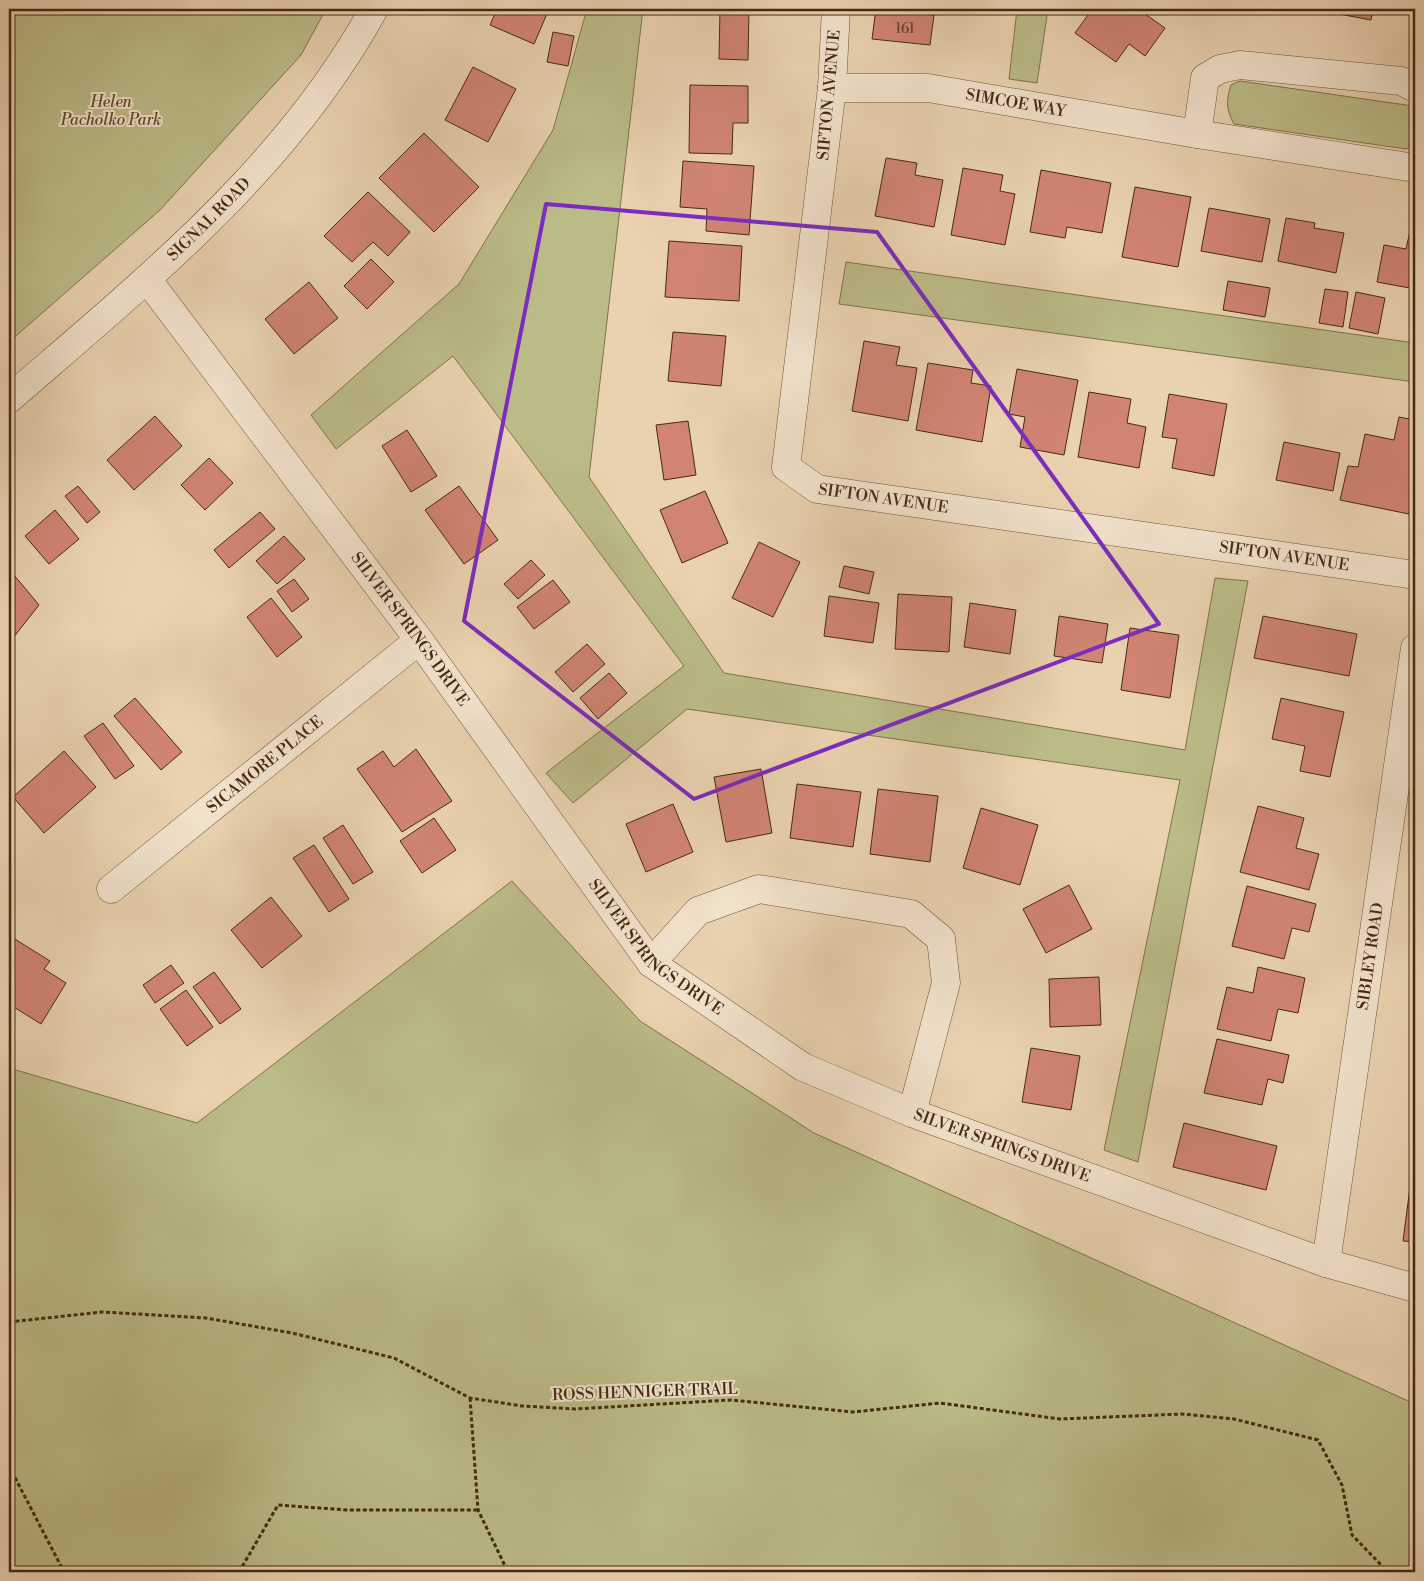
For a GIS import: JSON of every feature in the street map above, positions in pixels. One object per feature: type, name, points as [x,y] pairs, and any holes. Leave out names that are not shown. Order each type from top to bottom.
[{"type":"street","name":"SIGNAL ROAD","points":[[9,399],[147,279],[225,204],[276,151],[321,95],[374,9]]},
{"type":"street","name":"SIFTON AVENUE","points":[[836,9],[832,88],[786,467],[817,489],[1415,575]]},
{"type":"street","points":[[1197,134],[1205,78],[1220,69],[1240,65],[1401,81],[1415,88]]},
{"type":"street","name":"SIMCOE WAY","points":[[832,88],[928,88],[1197,134],[1415,168]]},
{"type":"street","name":"SILVER SPRINGS DRIVE","points":[[147,279],[418,640],[651,963],[803,1067],[912,1114],[1326,1263],[1415,1288]]},
{"type":"street","name":"SICAMORE PLACE","points":[[111,889],[418,640]]},
{"type":"street","name":"SIBLEY ROAD","points":[[1326,1263],[1415,648]]},
{"type":"street","points":[[651,963],[698,911],[759,889],[911,914],[941,939],[946,983],[912,1114]]},
{"type":"path","name":"ROSS HENNIGER TRAIL","points":[[9,1322],[102,1312],[206,1318],[292,1334],[394,1358],[470,1398],[522,1406],[574,1409],[731,1400],[853,1412],[940,1403],[1060,1419],[1182,1414],[1234,1419],[1318,1440],[1342,1485],[1352,1535],[1388,1572]]},
{"type":"path","points":[[470,1398],[478,1510],[508,1572]]},
{"type":"path","points":[[9,1466],[64,1572]]},
{"type":"path","points":[[239,1572],[278,1505],[347,1510],[478,1510]]},
{"type":"highlighted area","points":[[546,204],[877,232],[1159,624],[694,799],[464,621]]},
{"type":"green space","name":"Helen Pacholko Park","points":[[9,9],[326,9],[301,55],[160,210],[9,342]]},
{"type":"green space","points":[[587,9],[643,9],[589,477],[724,673],[1185,750],[1215,578],[1248,581],[1138,1162],[1104,1150],[1180,780],[687,709],[573,803],[546,773],[684,666],[453,356],[336,449],[311,415],[459,284],[553,130]]},
{"type":"green space","points":[[1017,9],[1048,9],[1037,83],[1009,79]]},
{"type":"green space","points":[[1240,81],[1413,106],[1415,108],[1415,144],[1406,149],[1234,124],[1229,114],[1228,95],[1231,85]]},
{"type":"green space","points":[[846,262],[1415,343],[1415,382],[839,304]]},
{"type":"green space","points":[[512,881],[640,1021],[814,1133],[1415,1404],[1415,1572],[9,1572],[9,1068],[197,1123]]},
{"type":"building","points":[[497,9],[549,9],[534,44],[490,25]]},
{"type":"building","points":[[720,9],[749,9],[748,60],[719,59]]},
{"type":"building","points":[[876,9],[934,15],[930,45],[872,39]]},
{"type":"building","points":[[885,9],[935,9],[934,15]]},
{"type":"building","points":[[1086,9],[1138,9],[1165,28],[1145,56],[1129,44],[1116,62],[1075,33],[1088,15],[1084,12]]},
{"type":"building","points":[[1301,9],[1322,9],[1321,12]]},
{"type":"building","points":[[1340,9],[1373,9],[1371,20],[1339,14]]},
{"type":"building","points":[[553,32],[574,36],[568,66],[547,62]]},
{"type":"building","points":[[473,67],[516,89],[488,142],[445,120]]},
{"type":"building","points":[[690,85],[748,86],[748,123],[733,123],[732,154],[689,153]]},
{"type":"building","points":[[424,133],[479,187],[434,232],[379,178]]},
{"type":"building","points":[[886,158],[917,163],[915,175],[943,180],[934,227],[875,216]]},
{"type":"building","points":[[683,161],[754,166],[749,235],[706,231],[707,209],[680,207]]},
{"type":"building","points":[[963,168],[1003,175],[1000,191],[1015,194],[1005,245],[951,235]]},
{"type":"building","points":[[1041,170],[1111,183],[1102,233],[1067,227],[1065,238],[1030,232]]},
{"type":"building","points":[[1135,187],[1191,197],[1178,267],[1122,257]]},
{"type":"building","points":[[368,192],[410,232],[388,256],[373,242],[352,262],[324,236]]},
{"type":"building","points":[[1209,208],[1270,219],[1262,262],[1201,251]]},
{"type":"building","points":[[1286,218],[1315,223],[1314,228],[1344,233],[1336,273],[1278,261]]},
{"type":"building","points":[[1410,231],[1415,233],[1415,289],[1377,282],[1384,245],[1406,249]]},
{"type":"building","points":[[669,241],[742,246],[739,301],[665,297]]},
{"type":"building","points":[[371,259],[394,282],[367,309],[344,286]]},
{"type":"building","points":[[1228,281],[1270,288],[1265,317],[1223,310]]},
{"type":"building","points":[[309,282],[338,318],[294,354],[265,319]]},
{"type":"building","points":[[1325,289],[1348,292],[1343,327],[1319,323]]},
{"type":"building","points":[[1356,292],[1385,298],[1378,334],[1349,328]]},
{"type":"building","points":[[673,332],[726,336],[721,386],[668,381]]},
{"type":"building","points":[[864,341],[900,347],[896,365],[917,368],[908,421],[852,411]]},
{"type":"building","points":[[928,363],[973,370],[971,383],[991,386],[982,442],[916,430]]},
{"type":"building","points":[[1017,369],[1078,380],[1064,455],[1020,447],[1025,417],[1009,414]]},
{"type":"building","points":[[1089,392],[1131,399],[1127,423],[1146,427],[1139,468],[1078,457]]},
{"type":"building","points":[[1169,394],[1227,404],[1214,476],[1172,468],[1177,439],[1162,437]]},
{"type":"building","points":[[155,416],[182,446],[134,490],[107,460]]},
{"type":"building","points":[[1399,417],[1415,420],[1415,485],[1409,514],[1340,500],[1348,466],[1358,467],[1365,434],[1394,440]]},
{"type":"building","points":[[688,421],[696,475],[664,480],[656,425]]},
{"type":"building","points":[[407,430],[437,476],[411,492],[382,446]]},
{"type":"building","points":[[1284,442],[1340,453],[1333,491],[1276,480]]},
{"type":"building","points":[[209,458],[233,483],[205,510],[181,485]]},
{"type":"building","points":[[78,486],[100,512],[87,523],[65,496]]},
{"type":"building","points":[[459,486],[498,540],[464,564],[425,510]]},
{"type":"building","points":[[705,491],[728,543],[682,563],[660,510]]},
{"type":"building","points":[[55,510],[79,539],[49,564],[25,536]]},
{"type":"building","points":[[260,512],[275,529],[229,568],[214,550]]},
{"type":"building","points":[[284,536],[305,559],[277,584],[256,561]]},
{"type":"building","points":[[759,542],[800,562],[773,617],[732,598]]},
{"type":"building","points":[[531,560],[545,575],[518,599],[504,584]]},
{"type":"building","points":[[844,566],[874,572],[869,594],[839,587]]},
{"type":"building","points":[[9,569],[39,605],[9,643]]},
{"type":"building","points":[[294,579],[309,599],[292,612],[277,591]]},
{"type":"building","points":[[553,580],[570,602],[534,629],[517,607]]},
{"type":"building","points":[[898,594],[952,597],[949,652],[895,649]]},
{"type":"building","points":[[829,596],[879,603],[873,643],[824,636]]},
{"type":"building","points":[[271,598],[302,637],[277,657],[247,617]]},
{"type":"building","points":[[970,603],[1016,610],[1010,654],[964,647]]},
{"type":"building","points":[[1059,616],[1108,624],[1102,663],[1054,656]]},
{"type":"building","points":[[1263,616],[1357,634],[1349,676],[1254,658]]},
{"type":"building","points":[[1130,628],[1179,635],[1170,698],[1121,690]]},
{"type":"building","points":[[587,644],[605,664],[573,692],[555,672]]},
{"type":"building","points":[[609,673],[627,693],[598,719],[580,698]]},
{"type":"building","points":[[135,698],[182,752],[161,770],[114,716]]},
{"type":"building","points":[[1281,698],[1344,712],[1330,777],[1300,771],[1305,746],[1272,739]]},
{"type":"building","points":[[103,723],[134,766],[115,779],[84,736]]},
{"type":"building","points":[[416,749],[452,801],[402,832],[357,769],[383,751],[394,767]]},
{"type":"building","points":[[64,751],[96,787],[44,833],[13,797]]},
{"type":"building","points":[[761,769],[772,833],[726,842],[714,777]]},
{"type":"building","points":[[797,784],[861,792],[853,847],[790,838]]},
{"type":"building","points":[[878,789],[938,796],[930,862],[870,854]]},
{"type":"building","points":[[673,804],[693,852],[646,872],[626,824]]},
{"type":"building","points":[[1258,806],[1304,818],[1296,848],[1319,854],[1309,890],[1240,872]]},
{"type":"building","points":[[981,808],[1038,825],[1020,885],[963,868]]},
{"type":"building","points":[[434,818],[456,850],[422,873],[400,841]]},
{"type":"building","points":[[343,825],[373,872],[353,884],[323,838]]},
{"type":"building","points":[[314,845],[349,899],[329,912],[293,858]]},
{"type":"building","points":[[1069,885],[1092,929],[1046,953],[1023,909]]},
{"type":"building","points":[[1247,886],[1316,904],[1309,932],[1292,928],[1284,959],[1232,946]]},
{"type":"building","points":[[271,897],[302,936],[262,968],[231,930]]},
{"type":"building","points":[[10,936],[50,961],[44,969],[66,983],[41,1024],[9,1004]]},
{"type":"building","points":[[171,965],[184,983],[155,1003],[143,985]]},
{"type":"building","points":[[1258,967],[1305,978],[1298,1013],[1278,1009],[1271,1041],[1217,1029],[1227,987],[1253,993]]},
{"type":"building","points":[[214,972],[241,1009],[220,1024],[193,987]]},
{"type":"building","points":[[1099,977],[1101,1025],[1050,1027],[1049,979]]},
{"type":"building","points":[[186,990],[213,1027],[187,1046],[160,1009]]},
{"type":"building","points":[[1217,1039],[1289,1055],[1283,1083],[1268,1079],[1262,1105],[1204,1093]]},
{"type":"building","points":[[1031,1048],[1080,1056],[1071,1110],[1022,1102]]},
{"type":"building","points":[[1184,1123],[1277,1146],[1266,1190],[1173,1167]]},
{"type":"building","points":[[1412,1172],[1415,1173],[1415,1242],[1403,1241]]}]
